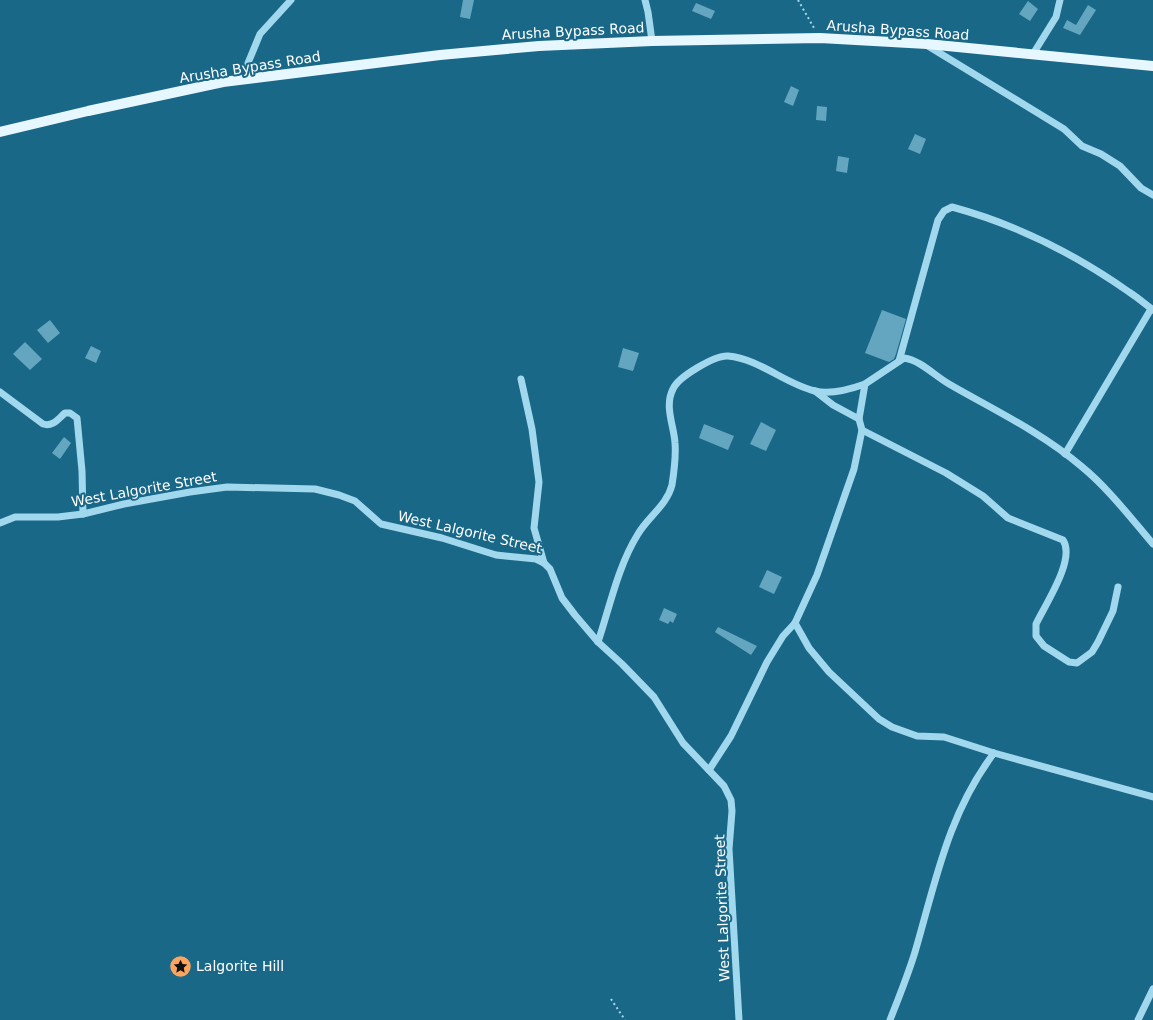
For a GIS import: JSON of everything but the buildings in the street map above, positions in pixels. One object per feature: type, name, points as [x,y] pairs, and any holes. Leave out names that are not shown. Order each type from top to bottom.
[{"type":"main road","name":"Arusha Bypass Road","points":[[0,132],[88,110],[248,79],[440,55],[539,46],[652,41],[820,38],[927,44],[1153,66]]},
{"type":"street","points":[[248,79],[248,63],[260,34],[291,0]]},
{"type":"street","points":[[645,0],[652,41]]},
{"type":"street","points":[[1033,54],[1056,17],[1060,0]]},
{"type":"street","points":[[927,44],[1064,129],[1082,146],[1112,160],[1141,188],[1153,195]]},
{"type":"street","points":[[899,361],[938,220],[944,211],[952,208],[1000,221],[1028,233],[1096,271],[1129,292],[1152,310],[1065,454]]},
{"type":"street","points":[[598,642],[622,567],[635,540],[670,491],[675,443],[670,403],[672,390],[678,380],[716,358],[725,356],[760,366],[815,391],[833,405],[859,419]]},
{"type":"street","points":[[815,391],[852,389],[865,384],[904,358],[913,360],[947,383],[1022,424],[1081,466],[1106,490],[1153,544]]},
{"type":"street","points":[[521,379],[532,429],[539,482],[534,528],[544,563]]},
{"type":"street","points":[[709,770],[731,736],[768,662],[784,636],[795,623],[817,575],[851,482],[862,430],[859,419],[865,384]]},
{"type":"street","points":[[0,392],[43,424],[49,426],[65,413],[70,413],[77,418],[82,471],[83,514]]},
{"type":"street","points":[[862,430],[946,473],[983,496],[1008,518],[1063,540],[1066,544],[1066,551],[1062,573],[1041,613],[1035,632],[1044,646],[1069,662],[1077,663],[1092,652],[1113,612],[1118,587]]},
{"type":"street","name":"West Lalgorite Street","points":[[0,522],[15,517],[58,518],[83,514],[139,501],[227,487],[315,489],[339,495],[354,501],[381,524],[442,538],[496,555],[536,559],[544,563],[550,568],[562,598],[598,642],[654,697],[683,743],[724,786],[731,806],[729,849],[739,1020]]},
{"type":"street","points":[[795,623],[809,648],[829,672],[879,719],[905,732],[918,736],[944,737],[994,753],[1153,797]]},
{"type":"street","points":[[890,1020],[915,952],[950,831],[967,793],[994,753]]},
{"type":"street","points":[[1138,1020],[1153,989]]},
{"type":"path","points":[[798,0],[820,38]]},
{"type":"path","points":[[611,999],[625,1020]]},
{"type":"place","name":"Lalgorite Hill","points":[[181,966]]}]
